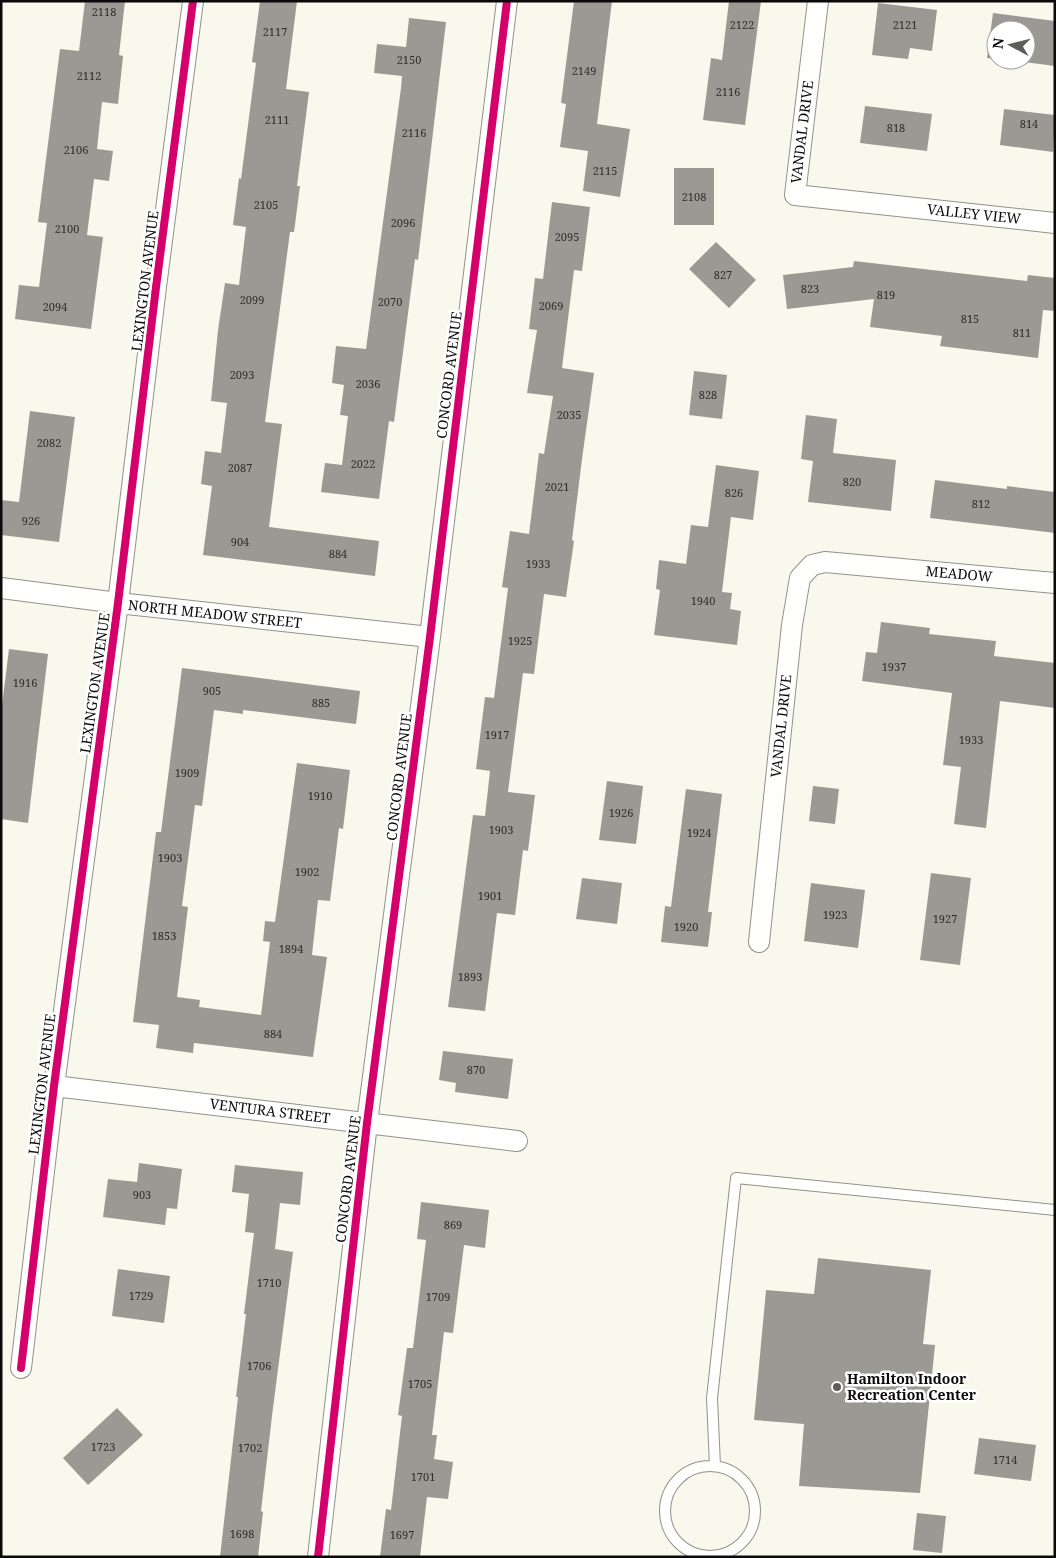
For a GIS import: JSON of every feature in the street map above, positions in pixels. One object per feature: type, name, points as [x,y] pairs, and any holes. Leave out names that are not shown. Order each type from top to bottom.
[{"type":"street","name":"LEXINGTON AVENUE","points":[[21,1368],[54,1086],[118,603],[193,1]]},
{"type":"street","name":"CONCORD AVENUE","points":[[318,1557],[367,1122],[430,637],[507,1]]},
{"type":"street","name":"VANDAL DRIVE","points":[[818,1],[795,195],[893,206]]},
{"type":"street","name":"VALLEY VIEW","points":[[893,206],[1055,223]]},
{"type":"street","name":"VANDAL DRIVE","points":[[759,942],[792,624],[800,578],[812,565],[825,562],[862,565]]},
{"type":"street","name":"MEADOW","points":[[862,565],[1055,583]]},
{"type":"street","name":"NORTH MEADOW STREET","points":[[1,588],[118,603],[430,637]]},
{"type":"street","name":"VENTURA STREET","points":[[54,1086],[517,1141]]},
{"type":"lane","points":[[715,1466],[712,1398],[736,1178],[1055,1210]]},
{"type":"lane","points":[[715,1466],[729,1470],[741,1479],[750,1491],[754,1505],[754,1520],[748,1534],[739,1545],[726,1553],[712,1556],[697,1555],[684,1548],[673,1537],[667,1524],[664,1509],[668,1495],[675,1482],[686,1472],[700,1467],[715,1466]]},
{"type":"building","points":[[85,1],[125,1],[119,55],[123,56],[118,104],[102,102],[97,149],[113,151],[109,181],[94,179],[87,235],[103,237],[91,329],[15,319],[19,285],[39,287],[47,223],[38,222],[60,49],[79,51]]},
{"type":"building","points":[[260,1],[297,1],[286,89],[309,92],[297,186],[300,186],[294,232],[290,232],[265,422],[282,424],[269,527],[379,541],[375,576],[203,555],[212,486],[201,484],[205,451],[221,453],[227,403],[211,401],[225,283],[239,285],[246,227],[233,225],[256,63],[252,62]]},
{"type":"building","points":[[574,1],[612,1],[597,124],[630,129],[620,197],[583,191],[588,151],[560,147],[566,104],[561,103]]},
{"type":"building","points":[[729,1],[761,1],[745,125],[703,120],[711,58],[722,60]]},
{"type":"building","points":[[878,3],[937,10],[932,51],[910,48],[908,59],[872,55]]},
{"type":"building","points":[[993,13],[1055,21],[1055,66],[1036,64],[1036,20],[992,20]]},
{"type":"building","points":[[409,18],[446,22],[418,260],[415,259],[394,422],[389,421],[379,499],[321,492],[325,463],[342,465],[348,416],[340,415],[344,385],[332,383],[336,346],[366,349],[401,88],[402,76],[374,73],[377,44],[406,47]]},
{"type":"building","points":[[865,106],[932,114],[927,151],[860,143]]},
{"type":"building","points":[[1004,109],[1055,115],[1053,152],[1000,145]]},
{"type":"building","points":[[674,168],[714,168],[714,225],[674,225]]},
{"type":"building","points":[[552,202],[590,207],[582,271],[574,270],[562,368],[594,373],[566,597],[544,594],[534,674],[523,673],[508,792],[535,795],[528,851],[523,850],[515,915],[497,913],[485,1011],[448,1007],[473,815],[485,816],[490,771],[476,769],[485,697],[494,698],[508,588],[502,587],[510,531],[529,534],[539,453],[544,454],[553,396],[527,393],[537,330],[529,329],[535,278],[543,279]]},
{"type":"building","points":[[716,242],[756,280],[729,308],[689,269]]},
{"type":"building","points":[[854,261],[1027,281],[1028,275],[1055,278],[1055,311],[1043,310],[1038,358],[940,346],[942,336],[870,327],[874,299],[787,309],[783,275],[853,267]]},
{"type":"building","points":[[694,371],[727,375],[722,419],[689,415]]},
{"type":"building","points":[[30,411],[75,417],[59,542],[1,535],[1,500],[19,502]]},
{"type":"building","points":[[806,415],[837,419],[833,453],[896,460],[891,511],[808,502],[813,461],[801,459]]},
{"type":"building","points":[[716,465],[759,471],[753,520],[731,517],[722,592],[732,593],[730,609],[741,611],[737,645],[654,635],[660,590],[656,589],[659,560],[686,564],[691,525],[708,527]]},
{"type":"building","points":[[935,480],[1007,489],[1007,486],[1055,492],[1055,533],[930,518]]},
{"type":"building","points":[[881,622],[930,628],[929,634],[996,641],[994,656],[1055,663],[1055,708],[1000,701],[986,828],[954,824],[961,767],[943,765],[952,693],[862,681],[866,652],[877,653]]},
{"type":"building","points":[[9,649],[48,654],[28,823],[1,819],[1,713]]},
{"type":"building","points":[[182,668],[360,691],[356,724],[243,710],[243,714],[214,710],[202,806],[195,805],[182,906],[188,907],[177,997],[200,1000],[199,1007],[261,1015],[270,942],[263,941],[265,921],[275,922],[297,763],[350,770],[343,829],[339,828],[330,901],[318,900],[312,955],[327,957],[313,1057],[194,1043],[193,1053],[156,1048],[159,1025],[133,1022],[156,832],[161,832]]},
{"type":"building","points":[[607,781],[643,786],[636,844],[599,840]]},
{"type":"building","points":[[813,786],[839,789],[835,824],[809,821]]},
{"type":"building","points":[[686,789],[722,794],[708,912],[712,912],[708,947],[661,942],[665,906],[671,907]]},
{"type":"building","points":[[931,873],[971,878],[960,965],[920,960]]},
{"type":"building","points":[[582,878],[622,883],[617,924],[576,919]]},
{"type":"building","points":[[811,883],[865,890],[858,948],[804,941]]},
{"type":"building","points":[[443,1051],[513,1059],[508,1099],[455,1092],[456,1083],[439,1080]]},
{"type":"building","points":[[139,1163],[182,1169],[177,1209],[167,1208],[165,1225],[103,1217],[108,1179],[137,1182]]},
{"type":"building","points":[[235,1165],[303,1172],[300,1205],[280,1203],[275,1249],[293,1252],[261,1511],[263,1512],[258,1557],[220,1557],[254,1233],[245,1232],[249,1194],[232,1192]]},
{"type":"building","points":[[421,1202],[489,1210],[485,1248],[464,1245],[453,1333],[444,1332],[432,1435],[437,1435],[434,1459],[453,1462],[448,1499],[427,1497],[420,1557],[380,1557],[386,1509],[391,1510],[402,1416],[398,1415],[407,1348],[413,1348],[426,1240],[417,1239]]},
{"type":"building","points":[[818,1258],[931,1270],[923,1344],[935,1345],[920,1493],[799,1486],[804,1424],[754,1420],[766,1290],[814,1294]]},
{"type":"building","points":[[118,1269],[170,1276],[164,1323],[112,1316]]},
{"type":"building","points":[[117,1408],[143,1435],[88,1485],[63,1458]]},
{"type":"building","points":[[979,1438],[1036,1445],[1031,1481],[974,1474]]},
{"type":"building","points":[[917,1513],[946,1516],[942,1553],[913,1550]]},
{"type":"cycle path","points":[[21,1368],[54,1086],[118,603],[193,1]]},
{"type":"cycle path","points":[[318,1557],[367,1123],[430,637],[507,1]]},
{"type":"place","name":"Hamilton Indoor Recreation Center","points":[[837,1387]]}]
